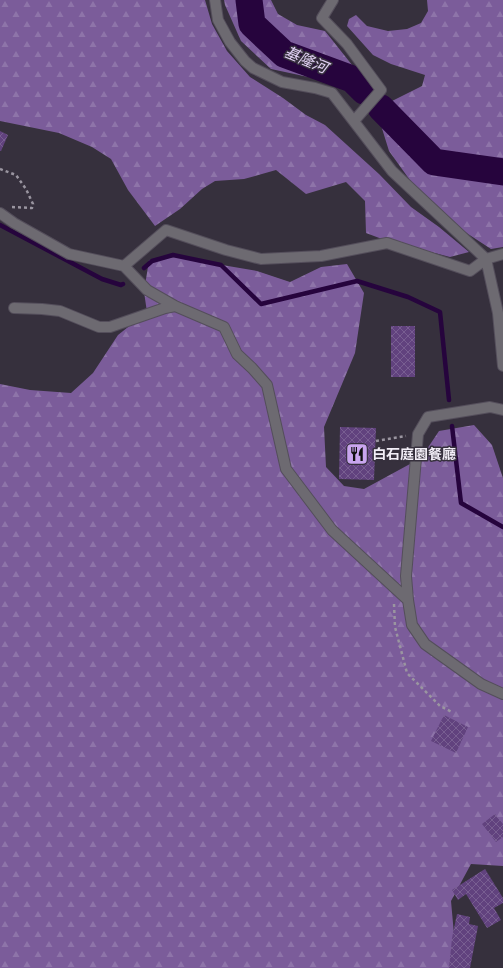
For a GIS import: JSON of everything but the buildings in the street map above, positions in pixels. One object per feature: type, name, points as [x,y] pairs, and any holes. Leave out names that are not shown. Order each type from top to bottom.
[{"type":"street","points":[[215,0],[218,20],[230,42],[245,61],[253,68],[282,82],[315,88],[332,93],[392,171],[486,259],[498,313],[503,366]]},
{"type":"street","points":[[333,0],[322,18],[347,44],[381,90],[354,121]]},
{"type":"street","points":[[4,209],[14,223],[69,254],[124,266],[147,290],[175,306],[224,327],[237,354],[252,368],[266,385],[286,469],[332,530],[408,600]]},
{"type":"street","points":[[124,266],[166,230],[226,250],[261,259],[321,256],[387,243],[470,271],[486,259],[503,254]]},
{"type":"street","points":[[14,308],[42,308],[60,311],[98,327],[110,327],[175,306]]},
{"type":"street","points":[[503,410],[490,406],[428,417],[418,434],[406,576],[412,625],[425,644],[481,684],[503,694]]},
{"type":"path","points":[[0,169],[16,175],[26,189],[33,204],[32,208],[4,209]]},
{"type":"path","points":[[376,441],[418,434]]},
{"type":"path","points":[[392,585],[395,627],[407,673],[440,706],[452,712]]},
{"type":"green space","points":[[0,0],[205,0],[212,24],[227,51],[250,77],[306,115],[325,125],[379,174],[411,207],[439,227],[469,252],[450,257],[382,239],[366,233],[365,201],[346,182],[306,194],[276,170],[244,179],[215,181],[202,189],[180,209],[155,226],[128,190],[111,159],[92,147],[59,133],[0,121]]},
{"type":"green space","points":[[224,0],[271,0],[278,14],[297,25],[325,31],[360,75],[362,82],[355,89],[349,90],[327,81],[271,69],[241,41]]},
{"type":"green space","points":[[427,0],[503,0],[503,247],[491,249],[465,232],[412,183],[389,151],[380,122],[392,101],[422,86],[425,75],[391,64],[373,55],[347,26],[349,19],[356,15],[367,26],[388,31],[407,29],[421,23],[428,11]]},
{"type":"green space","points":[[175,257],[257,271],[290,282],[321,267],[347,264],[364,293],[355,353],[324,427],[326,467],[344,486],[364,489],[421,458],[439,431],[474,425],[492,445],[503,478],[503,866],[471,864],[451,901],[457,968],[0,968],[0,384],[30,390],[71,393],[93,373],[118,335],[147,312],[144,292],[149,260]]},
{"type":"waterway","name":"基隆河","points":[[249,0],[252,24],[284,54],[352,79],[364,91]]},
{"type":"waterway","name":"基隆河","points":[[381,108],[434,162],[503,172]]},
{"type":"waterway","points":[[0,225],[102,279],[121,285],[123,284]]},
{"type":"waterway","points":[[144,268],[152,261],[173,255],[221,265],[261,304],[357,281],[408,297],[440,312],[449,400]]},
{"type":"waterway","points":[[452,426],[461,503],[503,527]]},
{"type":"place","name":"白石庭園餐廳","points":[[357,454]]}]
